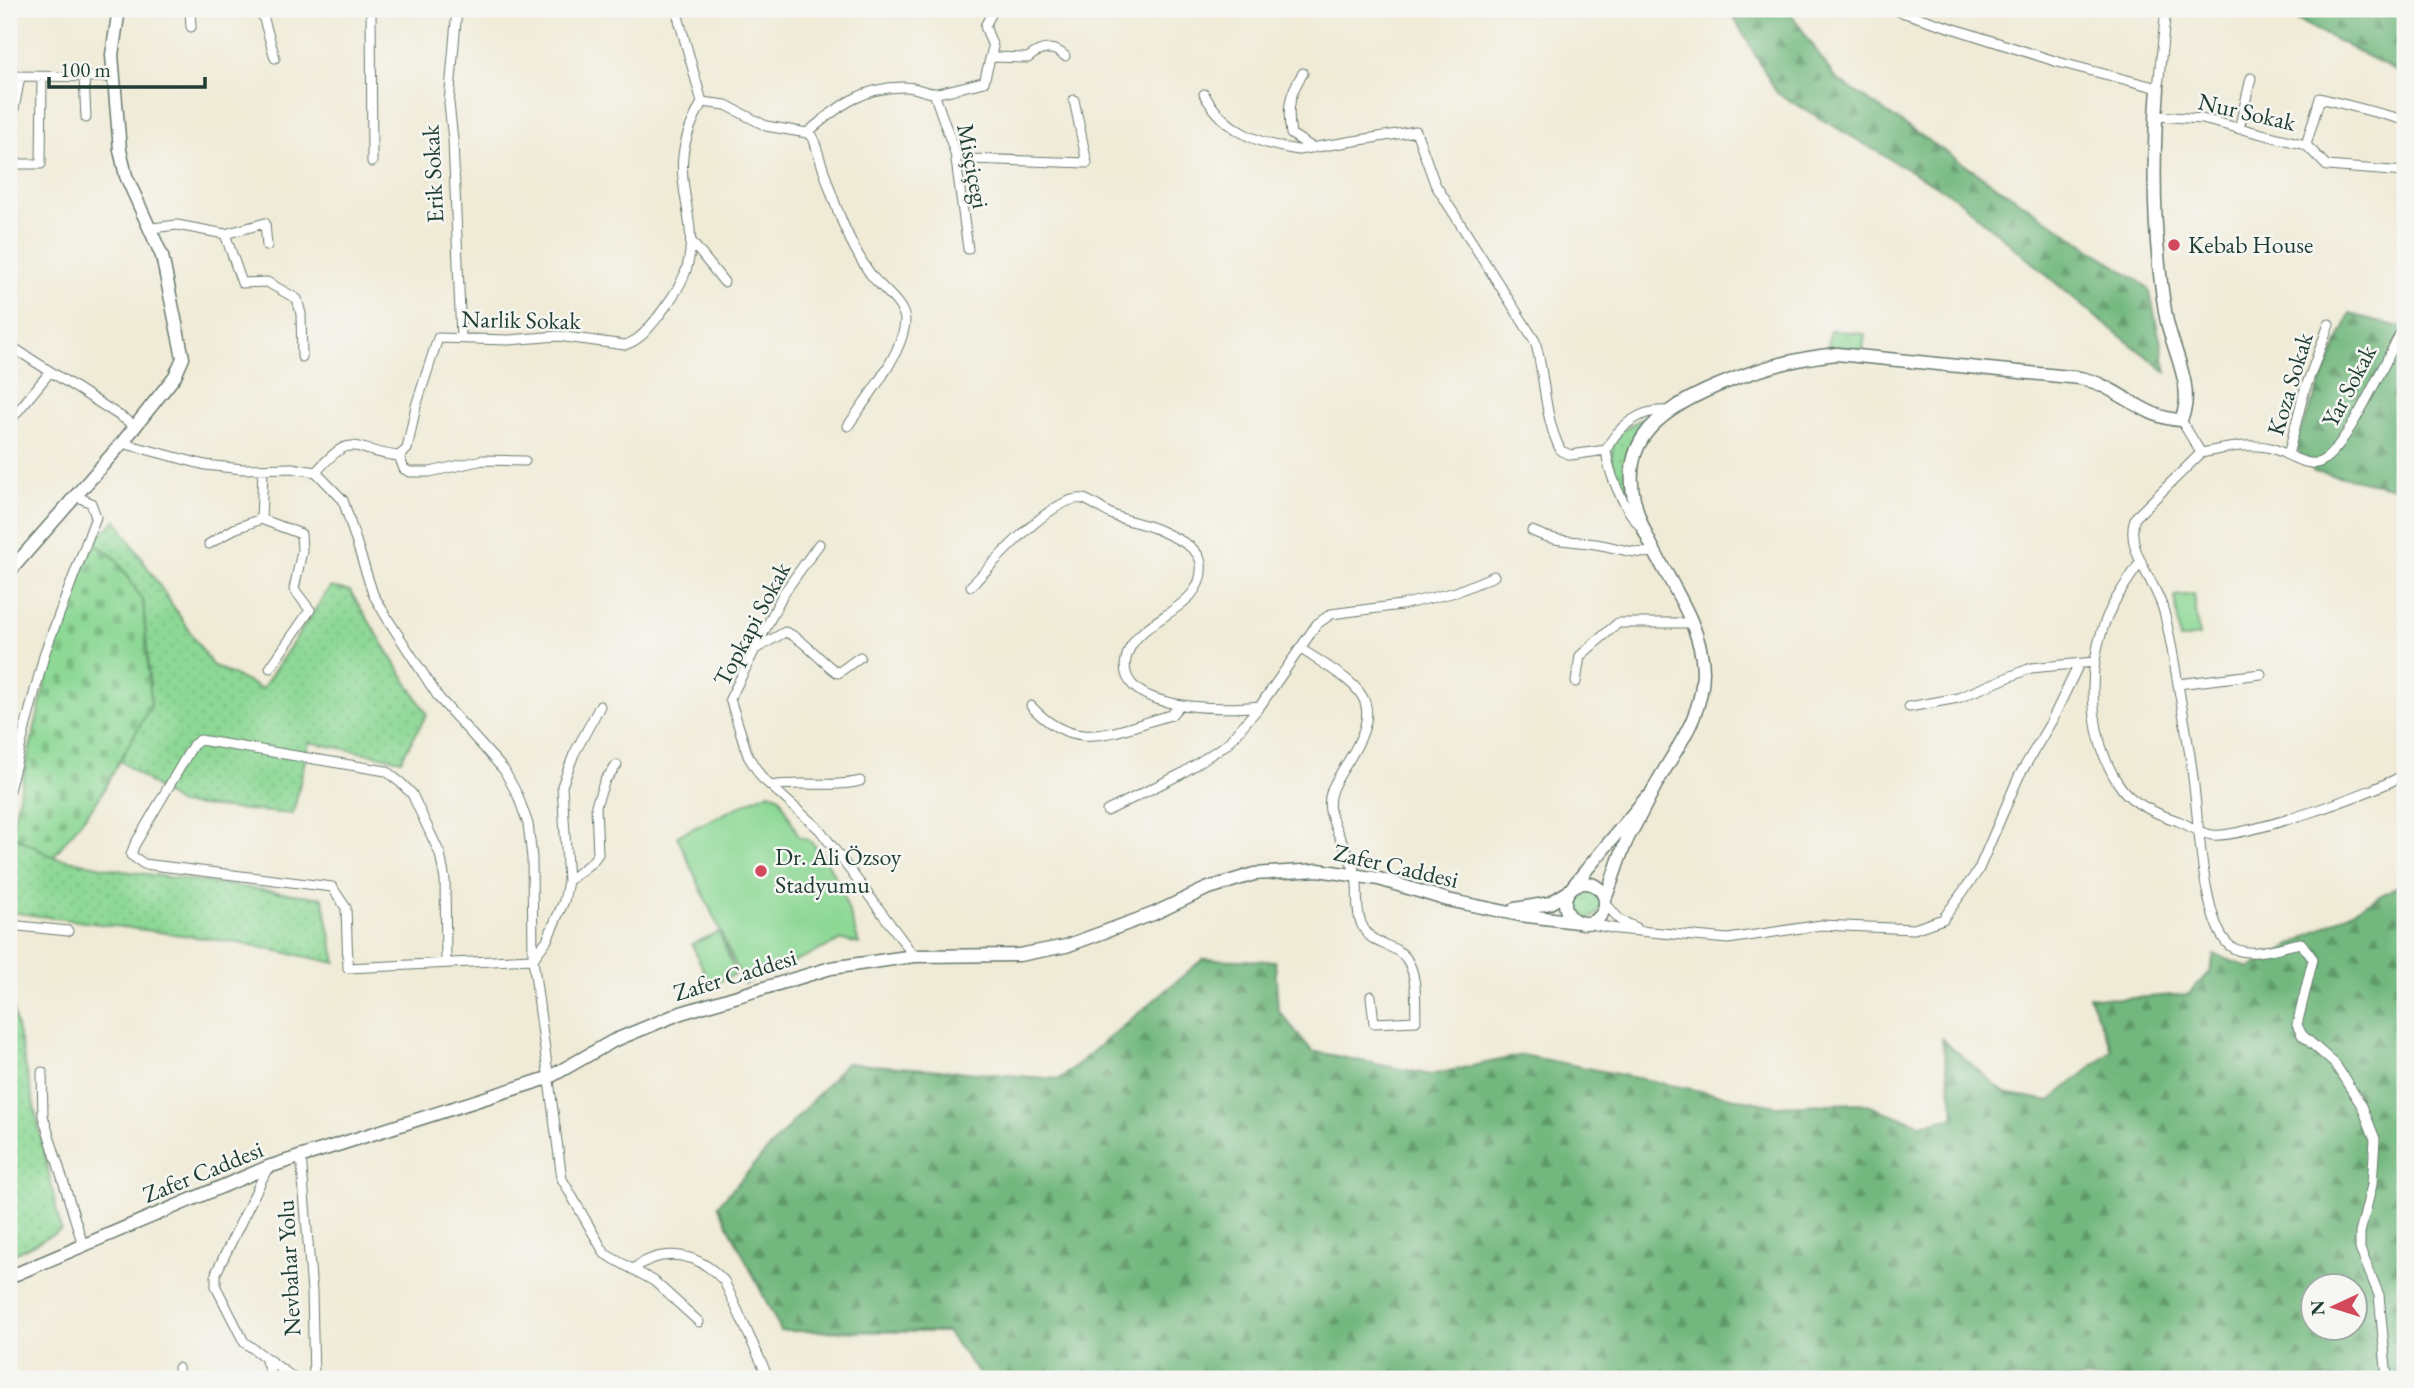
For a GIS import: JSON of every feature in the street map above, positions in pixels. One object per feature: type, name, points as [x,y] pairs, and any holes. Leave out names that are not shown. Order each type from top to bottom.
[{"type":"street","points":[[9,572],[128,434],[175,376],[183,358],[162,256],[152,228],[126,176],[113,77],[113,34],[119,9]]},
{"type":"street","points":[[190,9],[191,27]]},
{"type":"street","points":[[261,9],[275,58]]},
{"type":"street","points":[[370,9],[372,162]]},
{"type":"street","name":"Erik Sokak","points":[[457,9],[449,103],[453,140],[461,338]]},
{"type":"street","points":[[676,9],[702,97],[726,105],[766,126],[807,133],[813,137],[851,243],[871,275],[904,313],[905,321],[900,339],[882,375],[848,426]]},
{"type":"street","points":[[807,133],[842,103],[859,94],[878,89],[908,87],[934,93],[984,82],[993,47],[985,26],[994,9]]},
{"type":"street","points":[[1892,9],[2058,62],[2158,88]]},
{"type":"street","points":[[2166,9],[2156,116],[2155,237],[2166,317],[2186,391],[2186,407],[2181,420]]},
{"type":"street","points":[[992,57],[1028,58],[1038,50],[1051,48],[1065,56]]},
{"type":"street","points":[[1303,73],[1291,91],[1288,118],[1291,134],[1313,148]]},
{"type":"street","points":[[9,76],[113,77]]},
{"type":"street","points":[[9,135],[20,77]]},
{"type":"street","points":[[19,164],[41,164],[41,77]]},
{"type":"street","points":[[84,77],[86,118]]},
{"type":"street","points":[[2239,129],[2251,78]]},
{"type":"street","name":"Misçiçegi","points":[[934,93],[955,153],[968,249]]},
{"type":"street","points":[[1204,94],[1216,115],[1253,138],[1281,147],[1313,148],[1416,131],[1435,184],[1535,341],[1541,363],[1549,421],[1561,451],[1571,455],[1605,450]]},
{"type":"street","name":"Narlik Sokak","points":[[399,456],[407,449],[416,406],[438,338],[509,340],[558,336],[625,345],[634,342],[663,309],[683,279],[691,241],[682,159],[688,127],[702,97]]},
{"type":"street","points":[[2306,145],[2320,98],[2405,120]]},
{"type":"street","points":[[955,153],[972,159],[1087,163],[1074,100]]},
{"type":"street","name":"Nur Sokak","points":[[2156,116],[2202,119],[2306,145],[2327,166],[2405,172]]},
{"type":"street","points":[[152,228],[177,225],[225,234],[265,223],[267,246]]},
{"type":"street","points":[[225,234],[242,283],[267,282],[297,299],[301,314],[302,357]]},
{"type":"street","points":[[691,241],[724,282]]},
{"type":"street","name":"Koza Sokak","points":[[2288,455],[2304,393],[2329,324]]},
{"type":"street","name":"Yar Sokak","points":[[2201,453],[2246,445],[2270,447],[2315,464],[2334,454],[2348,435],[2405,325]]},
{"type":"street","points":[[9,345],[50,372],[128,434],[205,465],[263,470],[292,468],[316,472],[343,500],[373,594],[387,618],[439,698],[504,770],[518,796],[527,824],[532,858],[533,959],[562,1179],[606,1255],[654,1281],[699,1322]]},
{"type":"street","points":[[1647,930],[1620,920],[1605,901],[1598,887],[1591,883],[1570,889],[1565,908],[1581,923],[1600,917],[1605,901],[1629,836],[1652,792],[1687,737],[1700,701],[1701,648],[1645,533],[1633,497],[1634,461],[1646,433],[1667,411],[1683,400],[1749,373],[1805,357],[1837,354],[2080,378],[2098,382],[2157,415],[2181,420],[2201,453],[2135,518],[2131,530],[2141,561],[2163,610],[2178,684],[2197,828],[2210,901],[2221,934],[2229,946],[2254,953],[2301,943],[2313,959],[2297,1025],[2302,1035],[2336,1064],[2362,1106],[2375,1139],[2372,1185],[2360,1233],[2360,1249],[2379,1295],[2386,1379]]},
{"type":"street","points":[[9,422],[50,372]]},
{"type":"street","points":[[1645,533],[1631,516],[1607,463],[1605,450],[1615,434],[1631,421],[1653,410],[1667,411]]},
{"type":"street","points":[[316,472],[337,448],[349,444],[399,456],[404,468],[410,472],[430,472],[483,460],[525,461]]},
{"type":"street","points":[[261,519],[263,470]]},
{"type":"street","points":[[9,790],[45,652],[96,517],[91,503],[76,496]]},
{"type":"street","points":[[971,586],[1034,525],[1054,509],[1073,500],[1084,499],[1113,516],[1157,529],[1194,549],[1200,560],[1198,584],[1190,597],[1138,638],[1130,648],[1126,662],[1130,681],[1138,691],[1179,706],[1235,709],[1260,706]]},
{"type":"street","points":[[209,544],[234,529],[261,519],[301,534],[302,551],[294,589],[310,610],[270,668]]},
{"type":"street","points":[[1532,531],[1554,541],[1593,544],[1640,554],[1654,552]]},
{"type":"street","name":"Topkapi Sokak","points":[[819,544],[783,594],[730,699],[748,756],[762,778],[820,830],[914,956]]},
{"type":"street","points":[[2141,561],[2124,586],[2102,629],[2094,662],[2095,709],[2106,762],[2124,792],[2157,814],[2211,835],[2283,821],[2405,774]]},
{"type":"street","points":[[1107,811],[1210,757],[1240,732],[1317,624],[1331,614],[1401,605],[1456,592],[1494,576]]},
{"type":"street","points":[[1576,682],[1580,656],[1618,622],[1691,623]]},
{"type":"street","points":[[755,649],[785,632],[794,635],[838,673],[860,657]]},
{"type":"street","points":[[1301,649],[1349,681],[1365,698],[1369,712],[1367,725],[1329,797],[1337,833],[1356,875],[1361,924],[1374,942],[1403,955],[1410,967],[1415,982],[1416,1021],[1374,1023],[1371,996]]},
{"type":"street","points":[[1909,707],[1958,698],[2031,668],[2094,662]]},
{"type":"street","name":"Zafer Caddesi","points":[[9,1277],[268,1167],[548,1078],[613,1041],[681,1013],[798,976],[914,956],[1019,955],[1066,946],[1153,914],[1206,889],[1254,874],[1318,870],[1379,878],[1448,900],[1504,911],[1617,929],[1728,939],[1821,925],[1914,929],[1943,919],[1978,871],[2019,776],[2051,722],[2079,664]]},
{"type":"street","points":[[2178,684],[2261,674]]},
{"type":"street","points":[[533,959],[547,940],[564,901],[568,880],[562,786],[574,754],[600,706]]},
{"type":"street","points":[[1031,706],[1056,730],[1076,736],[1096,736],[1171,715],[1179,706]]},
{"type":"street","points":[[446,961],[446,903],[440,854],[412,794],[401,783],[386,771],[200,740],[193,745],[131,855],[144,864],[332,887],[346,908],[348,968],[446,961],[533,959]]},
{"type":"street","points":[[568,880],[593,862],[598,854],[596,805],[604,780],[617,765]]},
{"type":"street","points":[[771,786],[796,782],[849,784],[860,781]]},
{"type":"street","name":"Zafer Caddesi","points":[[1504,911],[1536,907],[1570,889],[1652,792]]},
{"type":"street","points":[[9,925],[68,932]]},
{"type":"street","points":[[41,1072],[43,1116],[83,1245]]},
{"type":"street","name":"Nevbahar Yolu","points":[[301,1156],[312,1292],[314,1379]]},
{"type":"street","points":[[268,1167],[216,1273],[216,1287],[244,1342],[295,1379]]},
{"type":"street","points":[[633,1269],[645,1260],[677,1254],[715,1270],[724,1281],[769,1379]]},
{"type":"street","points":[[265,1358],[272,1379]]},
{"type":"street","points":[[178,1368],[178,1379]]},
{"type":"green space","points":[[1729,9],[1788,9],[1835,78],[2149,288],[2167,372],[2097,318],[1955,197],[1777,93]]},
{"type":"green space","points":[[2276,9],[2385,9],[2405,18],[2405,76]]},
{"type":"green space","points":[[2350,314],[2405,328],[2405,490],[2314,471],[2294,446]]},
{"type":"green space","points":[[1830,330],[1865,334],[1863,350],[1828,346]]},
{"type":"green space","points":[[1653,414],[1631,445],[1627,464],[1626,500],[1615,470],[1612,448],[1623,431]]},
{"type":"green space","points":[[116,520],[212,665],[262,689],[330,587],[350,591],[427,714],[401,760],[309,742],[293,814],[179,804],[119,760],[151,705],[143,601],[124,571],[93,542]]},
{"type":"green space","points":[[93,542],[116,559],[143,601],[151,705],[98,800],[53,857],[10,834],[52,654]]},
{"type":"green space","points":[[2194,594],[2199,636],[2180,639],[2175,596]]},
{"type":"green space","name":"Dr. Ali Özsoy Stadyumu","points":[[769,792],[780,797],[799,837],[810,841],[829,865],[845,900],[859,944],[842,940],[744,984],[677,836]]},
{"type":"green space","points":[[10,834],[53,857],[123,871],[323,898],[336,963],[234,942],[9,912]]},
{"type":"green space","points":[[2405,882],[2405,1379],[983,1379],[947,1332],[781,1331],[718,1205],[846,1063],[1060,1079],[1203,959],[1275,961],[1278,1010],[1312,1051],[1431,1075],[1523,1055],[1775,1106],[1861,1103],[1920,1124],[1955,1117],[1942,1039],[2005,1093],[2050,1101],[2112,1050],[2089,996],[2118,999],[2189,994],[2210,971],[2214,954],[2250,968]]},
{"type":"green space","points":[[1585,887],[1596,892],[1601,903],[1596,914],[1585,919],[1574,914],[1569,903],[1574,892]]},
{"type":"green space","points":[[719,932],[736,974],[710,985],[692,944]]},
{"type":"green space","points":[[9,990],[61,1230],[9,1257]]},
{"type":"place","name":"Kebab House","points":[[2174,245]]},
{"type":"place","name":"Dr. Ali Özsoy Stadyumu","points":[[761,871]]}]
